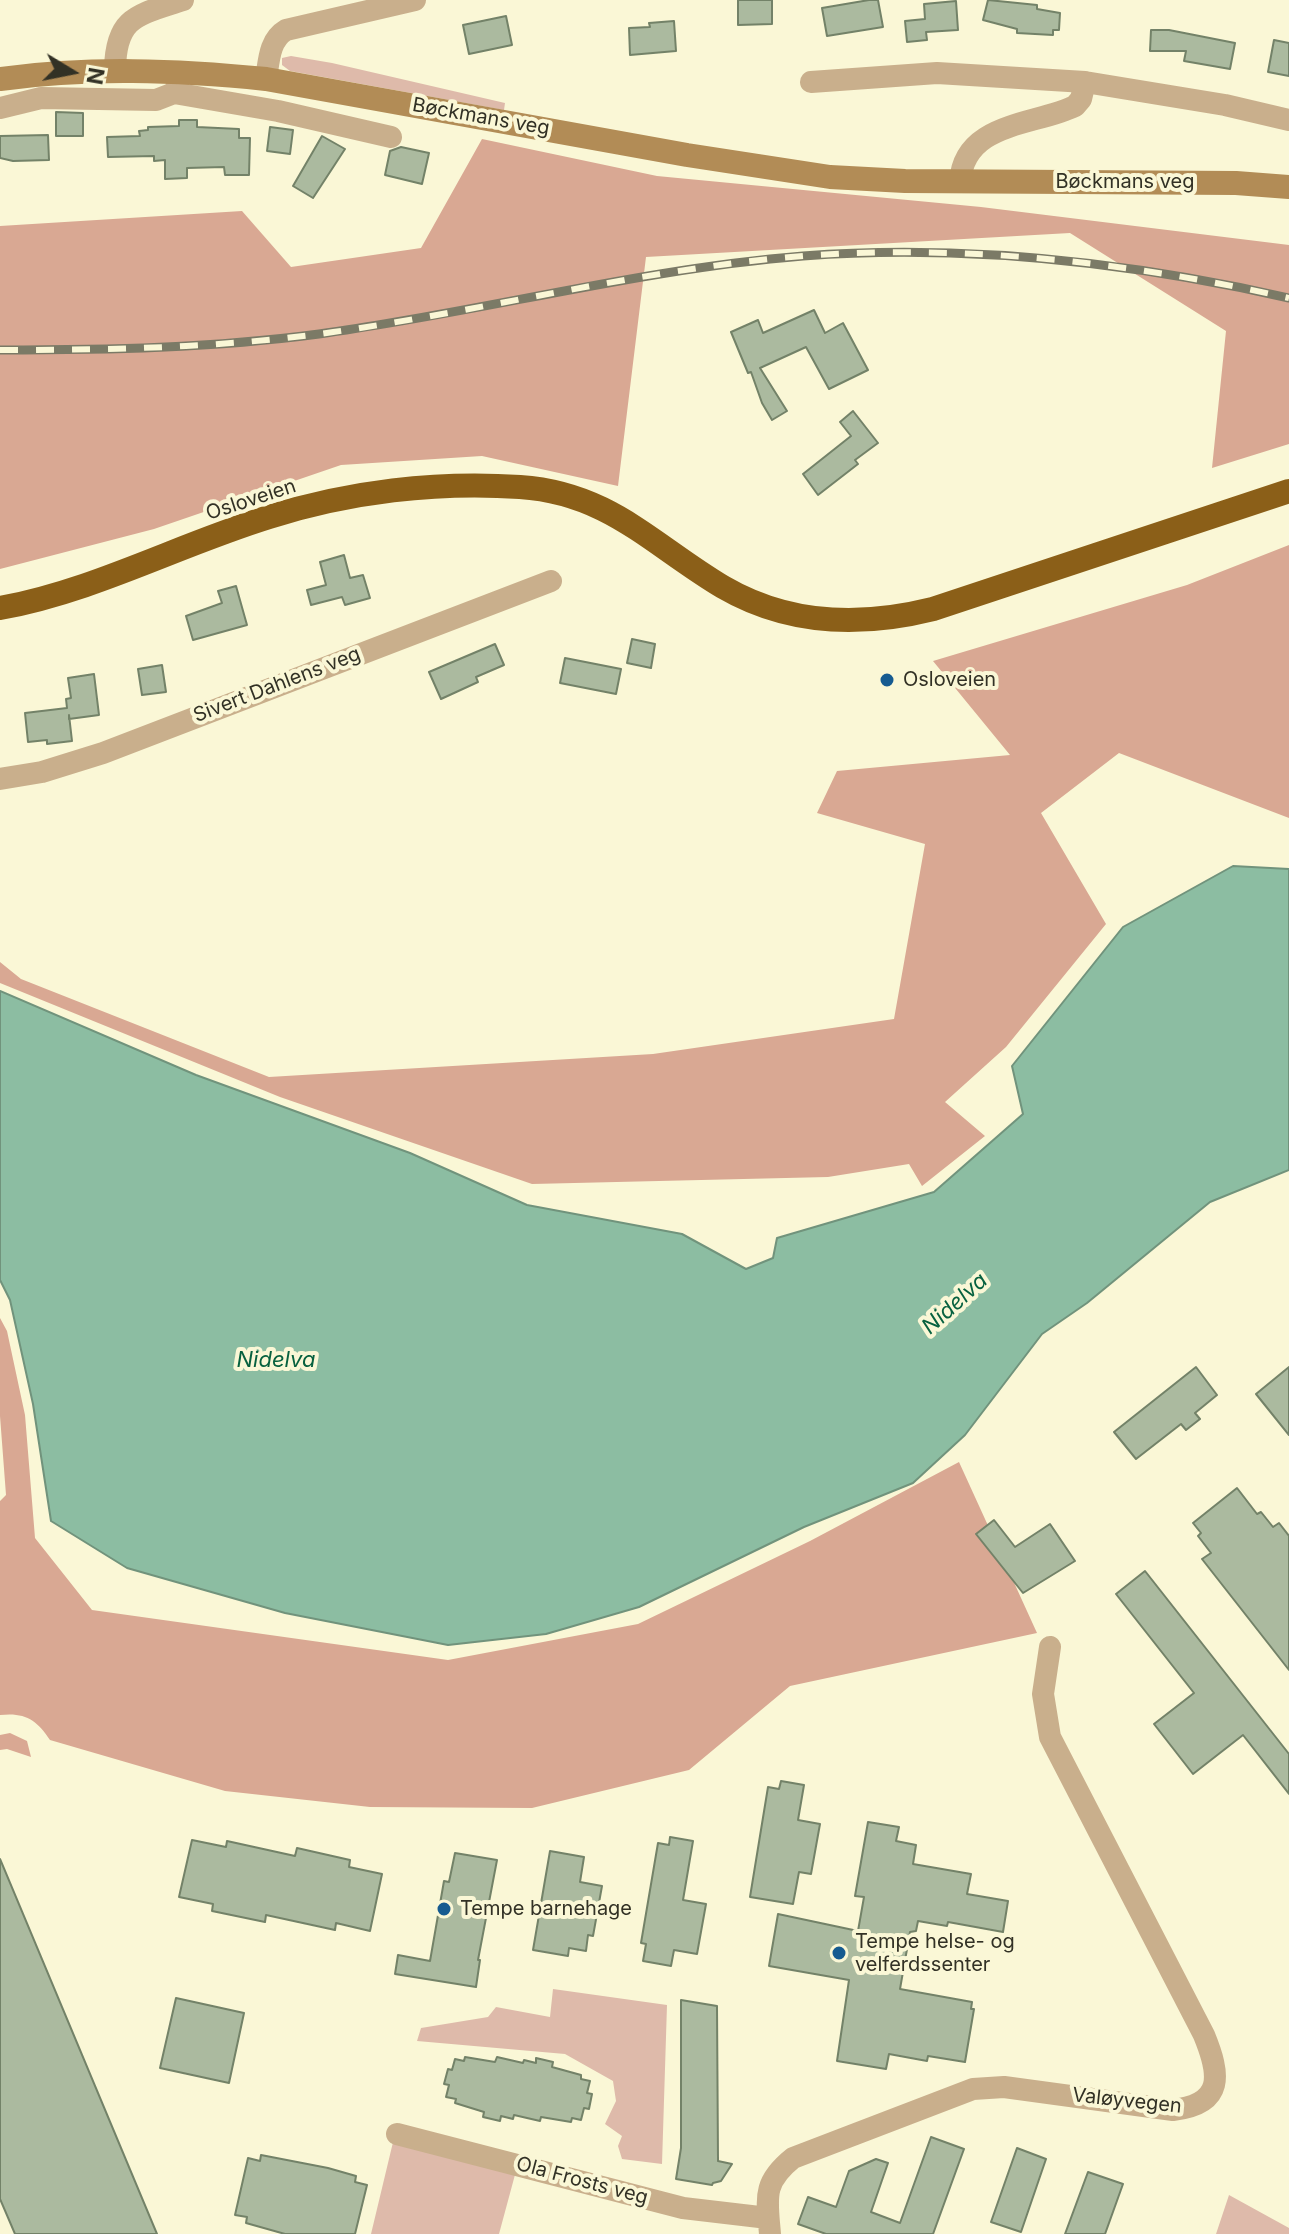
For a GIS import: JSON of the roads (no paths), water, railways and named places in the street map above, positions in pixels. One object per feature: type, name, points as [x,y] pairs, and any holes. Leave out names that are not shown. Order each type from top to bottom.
[{"type":"highway","name":"Osloveien","points":[[0,608],[46,598],[95,582],[195,543],[304,507],[417,489],[485,485],[548,490],[589,502],[629,523],[723,587],[755,603],[802,616],[862,622],[898,618],[933,609],[1289,491]]},
{"type":"main road","name":"Bøckmans veg","points":[[0,79],[51,72],[115,69],[177,82],[266,79],[787,172],[870,180],[1236,183],[1289,187]]},
{"type":"street","points":[[115,69],[115,48],[122,30],[147,12],[183,0]]},
{"type":"street","points":[[266,79],[271,47],[286,30],[415,0]]},
{"type":"street","points":[[811,82],[937,73],[1085,82],[1225,105],[1289,120]]},
{"type":"street","points":[[0,108],[41,98],[156,100],[177,82],[278,111],[391,137]]},
{"type":"street","points":[[960,182],[966,158],[982,138],[1075,106],[1081,99],[1085,82]]},
{"type":"street","name":"Sivert Dahlens veg","points":[[0,779],[42,772],[103,753],[551,581]]},
{"type":"street","name":"Valøyvegen","points":[[769,2226],[769,2185],[777,2171],[793,2158],[973,2089],[1004,2087],[1173,2110],[1193,2108],[1208,2097],[1214,2087],[1216,2076],[1212,2054],[1204,2035],[1050,1737],[1043,1694],[1050,1647]]},
{"type":"street","name":"Ola Frosts veg","points":[[397,2134],[683,2208],[769,2226]]},
{"type":"water","name":"Nidelva","points":[[1233,866],[1289,869],[1289,1170],[1210,1202],[1087,1303],[1042,1334],[965,1435],[913,1483],[804,1527],[639,1607],[546,1634],[448,1645],[285,1613],[127,1568],[51,1521],[33,1404],[10,1300],[0,1280],[0,991],[196,1075],[410,1153],[527,1205],[682,1234],[746,1269],[773,1258],[777,1238],[934,1192],[1023,1114],[1012,1066],[1123,927]]},
{"type":"railway","points":[[0,350],[160,347],[279,339],[380,325],[742,262],[864,253],[925,252],[1047,259],[1168,275],[1289,298]]},
{"type":"place","name":"Osloveien","points":[[887,680]]},
{"type":"place","name":"Tempe barnehage","points":[[444,1909]]},
{"type":"place","name":"Tempe helse- og velferdssenter","points":[[839,1953]]}]
